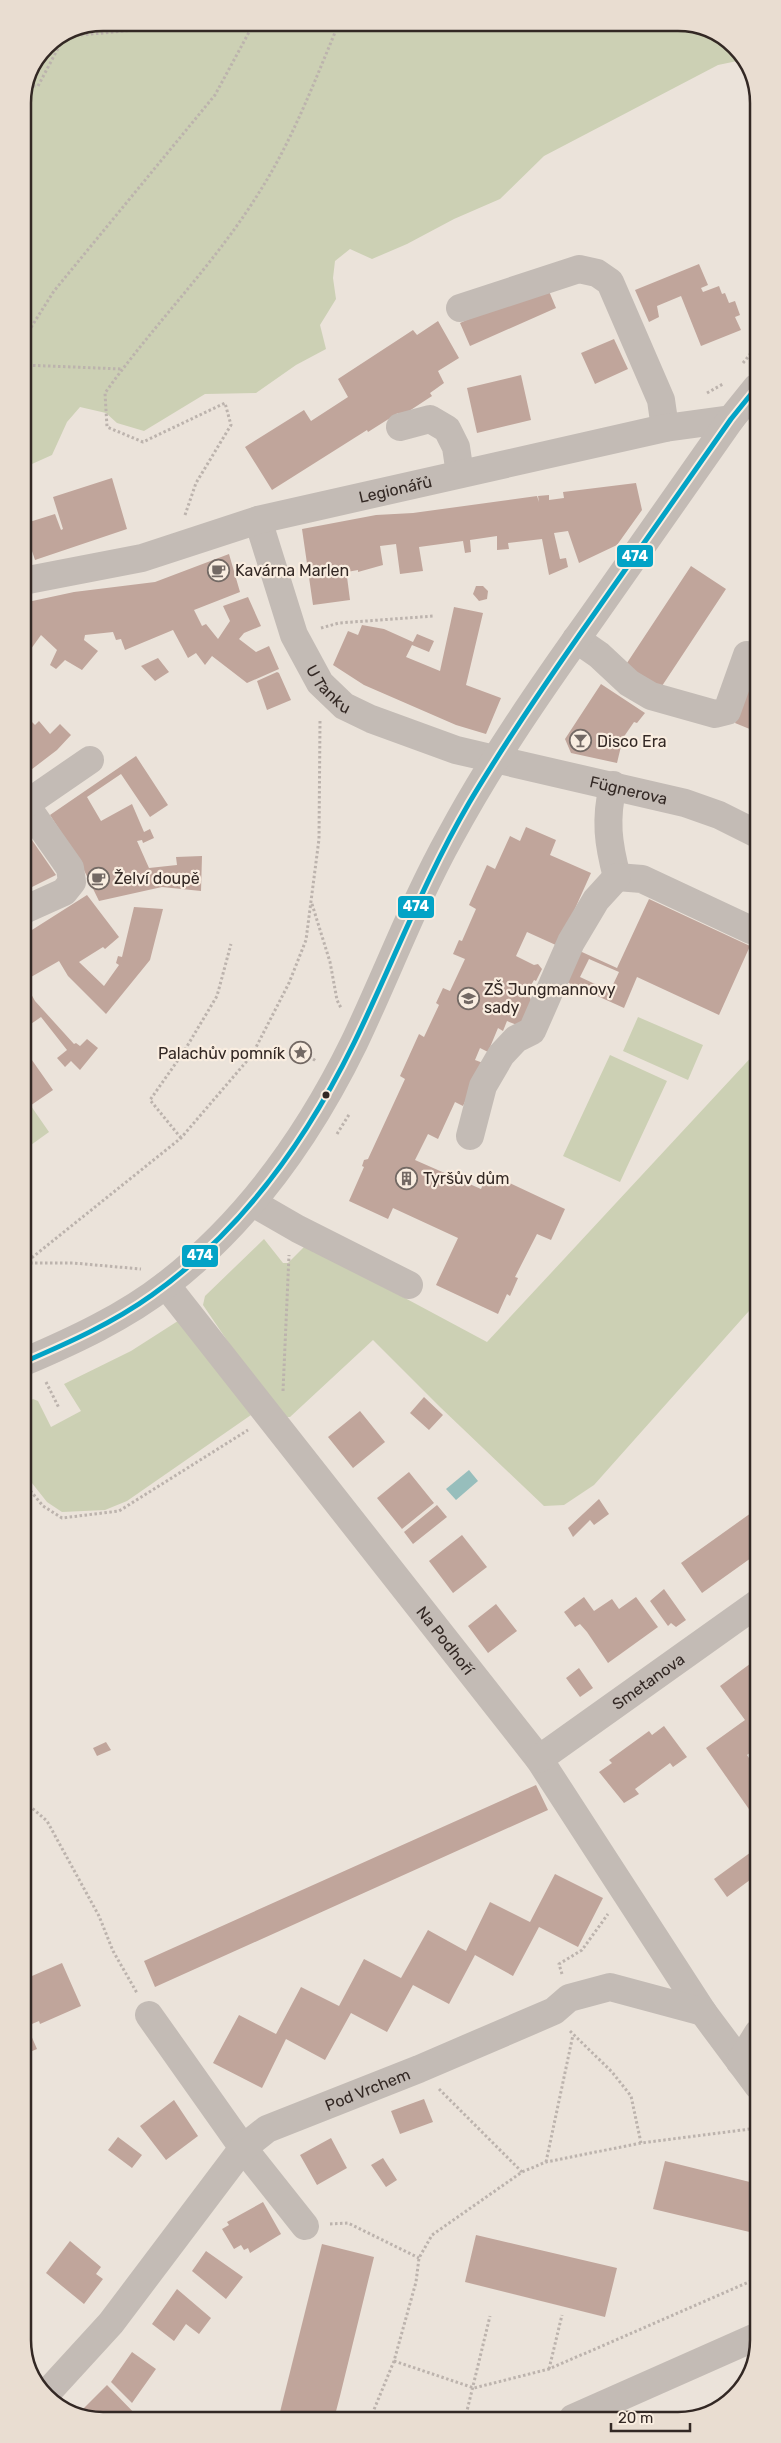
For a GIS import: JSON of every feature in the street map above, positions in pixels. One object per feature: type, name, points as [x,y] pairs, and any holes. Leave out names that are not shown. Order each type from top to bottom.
[{"type":"street","points":[[460,308],[579,270],[598,273],[610,282],[622,308],[661,400],[664,428]]},
{"type":"street","points":[[31,1359],[114,1319],[166,1285],[213,1245],[253,1203],[302,1134],[331,1085],[353,1044],[450,836],[496,759],[576,639],[731,419],[750,395]]},
{"type":"street","points":[[400,427],[430,419],[447,428],[456,447],[460,474]]},
{"type":"street","name":"Legionářů","points":[[31,579],[142,558],[197,541],[225,529],[258,520],[664,428],[731,419]]},
{"type":"street","name":"U Tanku","points":[[258,520],[295,638],[320,683],[344,706],[371,719],[456,750],[496,759]]},
{"type":"street","points":[[576,639],[599,655],[629,683],[651,696],[714,714],[727,711],[747,655]]},
{"type":"street","name":"Fügnerova","points":[[496,759],[685,803],[718,815],[750,831]]},
{"type":"street","points":[[31,799],[90,760]]},
{"type":"street","points":[[613,786],[609,802],[608,841],[616,877]]},
{"type":"street","points":[[31,812],[70,868],[72,882],[64,892],[31,907]]},
{"type":"street","points":[[616,877],[642,879],[750,930]]},
{"type":"street","points":[[470,1136],[483,1086],[501,1055],[516,1039],[532,1031],[571,942],[596,900],[616,877]]},
{"type":"street","points":[[253,1203],[409,1285]]},
{"type":"street","name":"Na Podhoří","points":[[166,1285],[273,1424],[539,1759],[703,2012]]},
{"type":"street","name":"Smetanova","points":[[539,1759],[750,1609]]},
{"type":"street","name":"Pod Vrchem","points":[[51,2389],[111,2323],[243,2148],[267,2129],[420,2069],[554,2011],[569,1998],[610,1987],[703,2012]]},
{"type":"street","points":[[703,2012],[750,2075]]},
{"type":"street","points":[[149,2015],[243,2148],[305,2226]]},
{"type":"street","points":[[740,2062],[750,2046]]},
{"type":"street","points":[[587,2412],[750,2340]]},
{"type":"path","points":[[83,35],[120,31]]},
{"type":"path","points":[[31,327],[54,291],[215,95],[249,31]]},
{"type":"path","points":[[183,519],[196,484],[231,425],[225,403],[144,442],[107,427],[105,394],[122,369],[231,235],[261,191],[292,134],[336,31]]},
{"type":"path","points":[[34,86],[38,86],[59,46]]},
{"type":"path","points":[[31,365],[122,369]]},
{"type":"path","points":[[705,394],[730,379]]},
{"type":"path","points":[[295,638],[339,623],[434,616]]},
{"type":"path","points":[[31,1257],[181,1138],[252,1055],[289,983],[306,940],[319,839],[320,683]]},
{"type":"path","points":[[311,901],[330,962],[336,1000],[346,1015]]},
{"type":"path","points":[[181,1138],[150,1100],[183,1053],[218,996],[231,944]]},
{"type":"path","points":[[31,1491],[43,1506],[62,1518],[119,1511],[273,1424],[283,1406],[290,1224]]},
{"type":"path","points":[[31,1263],[73,1263],[144,1269]]},
{"type":"path","points":[[46,1382],[59,1408]]},
{"type":"path","points":[[31,1808],[47,1821],[99,1916],[112,1951],[149,2015]]},
{"type":"path","points":[[569,1998],[559,1964],[582,1950],[625,1891]]},
{"type":"path","points":[[546,2162],[573,2035],[612,2072],[631,2096],[640,2143]]},
{"type":"path","points":[[420,2069],[522,2172]]},
{"type":"path","points":[[372,2412],[394,2361],[416,2282],[419,2258],[432,2235],[522,2172],[546,2162],[640,2143],[750,2129]]},
{"type":"path","points":[[305,2226],[348,2224],[419,2258]]},
{"type":"path","points":[[394,2361],[474,2388],[549,2369],[750,2281]]},
{"type":"path","points":[[549,2369],[562,2315]]},
{"type":"path","points":[[467,2412],[490,2316]]},
{"type":"green space","points":[[103,31],[683,31],[714,41],[725,49],[736,61],[718,65],[544,156],[500,199],[372,259],[350,249],[335,261],[333,278],[336,299],[320,325],[326,349],[296,365],[256,393],[205,394],[144,431],[117,423],[106,413],[80,407],[67,422],[52,455],[31,464],[31,103],[33,89],[43,63],[63,43],[89,33]]},
{"type":"green space","points":[[638,1017],[703,1045],[688,1080],[623,1051]]},
{"type":"green space","points":[[610,1055],[667,1081],[620,1182],[563,1156]]},
{"type":"green space","points":[[750,1059],[750,1310],[594,1485],[564,1505],[544,1506],[373,1340],[290,1417],[286,1417],[273,1408],[203,1305],[205,1296],[264,1239],[283,1263],[288,1263],[306,1245],[487,1342]]},
{"type":"green space","points":[[31,1106],[49,1132],[31,1145]]},
{"type":"green space","points":[[181,1319],[251,1415],[127,1501],[105,1510],[62,1512],[47,1502],[31,1482],[31,1400],[38,1401],[51,1427],[81,1411],[64,1384],[131,1351]]},
{"type":"water","points":[[469,1470],[478,1481],[456,1500],[446,1489]]},
{"type":"building","points":[[699,264],[708,285],[701,288],[703,292],[719,286],[722,294],[725,293],[729,303],[735,301],[740,315],[735,317],[741,330],[701,346],[681,296],[657,306],[659,317],[649,322],[635,290]]},
{"type":"building","points":[[546,284],[556,308],[470,346],[460,323]]},
{"type":"building","points":[[438,321],[459,358],[438,371],[444,383],[430,393],[432,396],[400,417],[398,413],[368,432],[367,430],[272,490],[245,447],[304,410],[311,421],[348,397],[338,379],[413,330],[417,335]]},
{"type":"building","points":[[614,339],[628,369],[595,384],[581,353]]},
{"type":"building","points":[[521,375],[531,420],[477,433],[467,388]]},
{"type":"building","points":[[112,478],[127,529],[35,560],[31,548],[31,522],[55,514],[61,530],[63,529],[53,497]]},
{"type":"building","points":[[636,483],[642,510],[617,545],[579,563],[568,531],[554,533],[560,559],[566,558],[568,567],[549,575],[542,539],[508,543],[509,549],[497,550],[497,536],[470,540],[471,552],[465,553],[463,541],[419,547],[423,571],[400,574],[396,544],[380,546],[383,565],[358,572],[358,570],[347,572],[346,569],[350,600],[313,605],[302,529],[376,515],[413,513],[537,496],[539,502],[538,496],[549,495],[549,500],[564,498],[563,492]]},
{"type":"building","points":[[229,554],[240,592],[194,610],[202,626],[206,624],[218,639],[230,621],[223,606],[248,597],[261,626],[244,633],[239,639],[256,652],[269,646],[279,669],[247,683],[212,656],[205,665],[196,653],[188,658],[173,630],[125,650],[121,639],[116,640],[113,632],[85,635],[84,640],[98,651],[82,670],[65,660],[56,669],[50,665],[57,650],[41,635],[31,649],[31,601],[74,592],[155,582]]},
{"type":"building","points":[[691,566],[726,589],[660,689],[625,666]]},
{"type":"building","points":[[476,586],[483,586],[488,591],[487,599],[479,601],[473,594]]},
{"type":"building","points":[[454,607],[483,613],[466,685],[501,698],[486,734],[456,725],[364,685],[333,665],[348,631],[358,635],[362,625],[384,629],[413,642],[417,634],[434,641],[429,652],[412,645],[406,657],[440,671]]},
{"type":"building","points":[[158,658],[169,672],[155,681],[141,666]]},
{"type":"building","points":[[277,672],[291,700],[267,710],[257,681]]},
{"type":"building","points":[[601,684],[645,713],[637,723],[634,722],[623,738],[617,763],[571,753],[565,739]]},
{"type":"building","points":[[750,686],[750,729],[735,723]]},
{"type":"building","points":[[31,721],[35,725],[39,721],[50,734],[60,724],[71,735],[57,750],[31,770]]},
{"type":"building","points":[[136,756],[168,805],[150,817],[121,774],[87,797],[101,821],[132,804],[144,832],[150,829],[154,838],[143,843],[142,840],[137,841],[149,868],[177,865],[176,857],[202,856],[201,891],[162,887],[99,901],[80,862],[50,815]]},
{"type":"building","points":[[526,827],[556,840],[550,855],[591,873],[560,942],[617,968],[649,899],[750,946],[719,1015],[637,977],[624,1008],[562,980],[558,946],[527,932],[516,956],[534,965],[538,964],[542,969],[536,981],[534,980],[529,989],[524,986],[520,993],[530,997],[532,1004],[523,1023],[517,1025],[507,1021],[503,1031],[498,1028],[488,1052],[480,1048],[475,1060],[483,1063],[463,1106],[455,1102],[438,1139],[428,1134],[415,1160],[481,1189],[488,1173],[565,1209],[551,1240],[537,1234],[515,1277],[518,1278],[510,1296],[507,1294],[498,1314],[436,1285],[458,1238],[393,1208],[388,1219],[349,1201],[364,1167],[362,1166],[364,1160],[368,1159],[405,1079],[400,1076],[419,1034],[424,1037],[439,1005],[436,1003],[443,988],[450,991],[465,959],[453,954],[459,940],[462,941],[476,909],[469,905],[487,865],[495,869],[510,836],[520,841]],"holes":[[[589,959],[619,972],[610,991],[580,977]]]},
{"type":"building","points":[[31,839],[56,875],[31,888]]},
{"type":"building","points":[[87,895],[119,937],[105,949],[103,947],[79,962],[104,986],[119,965],[116,963],[118,956],[122,957],[134,907],[163,909],[150,960],[106,1014],[68,976],[59,961],[31,977],[31,931]]},
{"type":"building","points":[[31,994],[35,1001],[74,1044],[76,1043],[80,1046],[87,1039],[98,1048],[80,1070],[71,1061],[65,1067],[57,1058],[67,1050],[41,1017],[31,1024]]},
{"type":"building","points":[[31,1059],[53,1090],[31,1105]]},
{"type":"building","points":[[424,1397],[443,1415],[429,1430],[410,1413]]},
{"type":"building","points":[[360,1411],[385,1442],[353,1468],[328,1437]]},
{"type":"building","points":[[409,1472],[434,1503],[402,1529],[377,1498]]},
{"type":"building","points":[[599,1499],[609,1514],[594,1525],[590,1520],[573,1537],[568,1528]]},
{"type":"building","points":[[437,1505],[447,1517],[413,1544],[404,1532]]},
{"type":"building","points":[[750,1514],[750,1559],[702,1593],[681,1563]]},
{"type":"building","points":[[462,1535],[487,1567],[453,1593],[429,1561]]},
{"type":"building","points":[[664,1589],[686,1620],[676,1627],[671,1623],[668,1626],[650,1601]]},
{"type":"building","points":[[584,1597],[594,1611],[612,1599],[619,1609],[636,1597],[658,1627],[608,1663],[587,1632],[580,1624],[575,1627],[564,1612]]},
{"type":"building","points":[[496,1604],[517,1631],[488,1653],[468,1626]]},
{"type":"building","points":[[750,1664],[750,1753],[747,1755],[750,1759],[750,1811],[706,1748],[745,1720],[720,1686]]},
{"type":"building","points":[[579,1668],[593,1688],[580,1697],[566,1678]]},
{"type":"building","points":[[664,1726],[687,1757],[673,1767],[670,1763],[635,1789],[639,1794],[624,1803],[599,1772],[612,1763],[609,1760],[649,1731],[652,1735]]},
{"type":"building","points":[[106,1742],[111,1750],[97,1756],[93,1748]]},
{"type":"building","points":[[536,1785],[548,1810],[155,1987],[144,1961]]},
{"type":"building","points":[[750,1853],[750,1880],[727,1897],[714,1879]]},
{"type":"building","points":[[555,1874],[603,1898],[578,1947],[539,1927],[513,1976],[475,1955],[449,2004],[413,1985],[387,2032],[351,2013],[325,2060],[286,2039],[262,2088],[213,2063],[239,2015],[276,2034],[301,1987],[339,2006],[364,1959],[401,1978],[428,1930],[466,1951],[490,1902],[530,1922]]},
{"type":"building","points":[[62,1963],[81,2006],[40,2024],[39,2021],[31,2024],[31,1976]]},
{"type":"building","points":[[31,2035],[37,2049],[31,2052]]},
{"type":"building","points":[[424,2099],[433,2122],[400,2134],[391,2111]]},
{"type":"building","points":[[174,2100],[198,2136],[166,2160],[140,2126]]},
{"type":"building","points":[[118,2137],[142,2155],[132,2168],[108,2150]]},
{"type":"building","points":[[331,2138],[347,2168],[317,2185],[300,2155]]},
{"type":"building","points":[[383,2158],[397,2180],[386,2187],[371,2165]]},
{"type":"building","points":[[665,2161],[750,2182],[750,2232],[653,2209]]},
{"type":"building","points":[[263,2202],[281,2234],[250,2253],[248,2248],[244,2250],[241,2245],[234,2249],[222,2229],[229,2225],[227,2222]]},
{"type":"building","points":[[476,2235],[617,2268],[605,2317],[465,2282]]},
{"type":"building","points":[[70,2241],[101,2267],[96,2274],[103,2279],[84,2304],[46,2273]]},
{"type":"building","points":[[322,2244],[374,2257],[336,2412],[280,2412]]},
{"type":"building","points":[[206,2251],[243,2277],[226,2299],[192,2271]]},
{"type":"building","points":[[177,2289],[211,2318],[199,2334],[186,2324],[174,2341],[152,2324]]},
{"type":"building","points":[[132,2352],[156,2369],[132,2403],[111,2382]]},
{"type":"building","points":[[107,2385],[133,2412],[98,2412],[84,2408]]},
{"type":"transit line","name":"474","points":[[31,1359],[74,1340],[152,1295],[214,1243],[243,1213],[269,1181],[293,1148],[335,1079],[354,1043],[438,862],[483,779],[576,640],[731,419],[750,395]]},
{"type":"place","name":"Kavárna Marlen","points":[[219,570]]},
{"type":"place","name":"Disco Era","points":[[581,741]]},
{"type":"place","name":"Želví doupě","points":[[98,878]]},
{"type":"place","name":"ZŠ Jungmannovy sady","points":[[468,998]]},
{"type":"place","name":"Palachův pomník","points":[[301,1053]]},
{"type":"place","name":"Tyršův dům","points":[[407,1178]]}]
